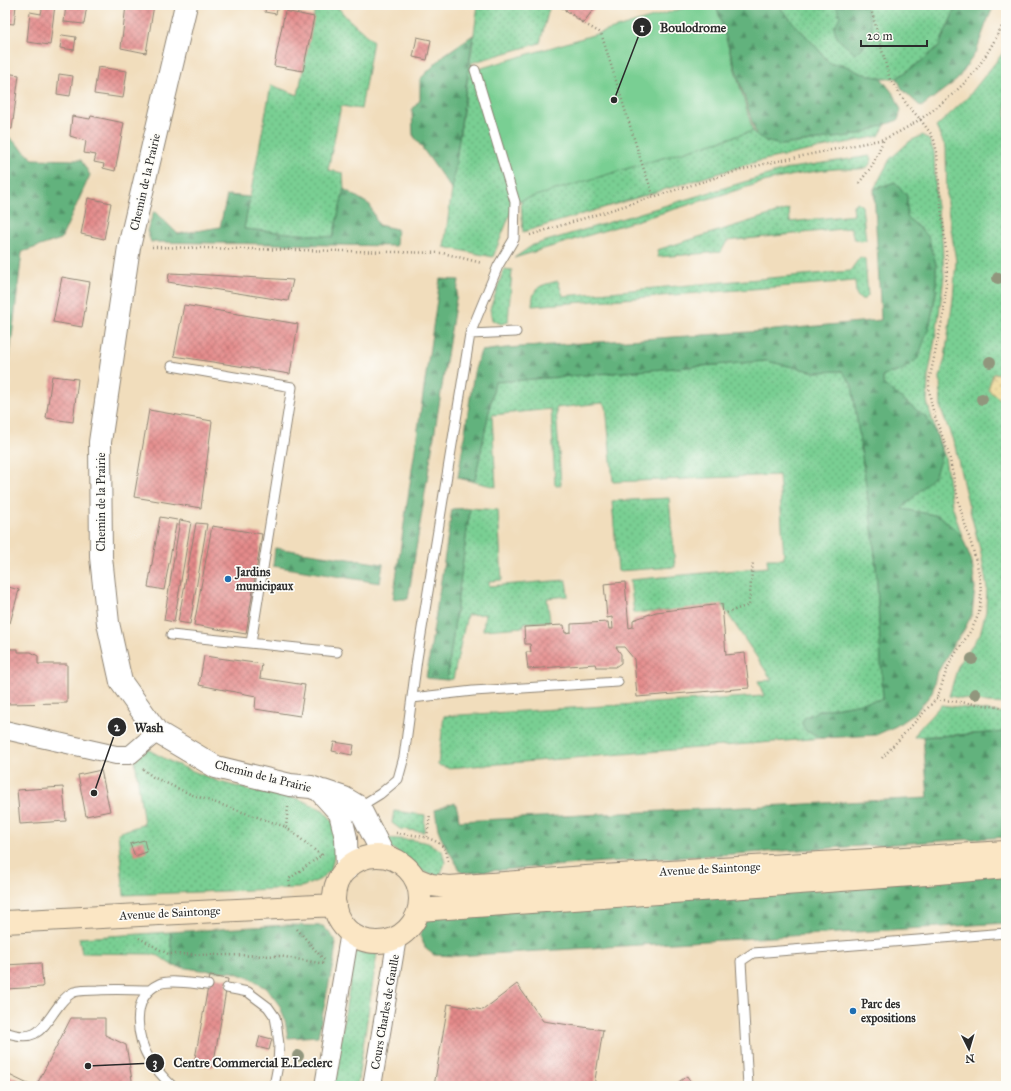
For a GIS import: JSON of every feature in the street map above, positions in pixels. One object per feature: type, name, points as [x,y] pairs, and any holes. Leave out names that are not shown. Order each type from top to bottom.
[{"type":"main road","name":"Avenue de Saintonge","points":[[416,879],[431,885],[449,887],[594,876],[1006,852]]},
{"type":"main road","points":[[384,856],[402,864],[410,871],[416,879],[421,900],[415,922],[407,931],[397,938],[386,942],[373,942],[361,939],[350,932],[342,924],[334,905],[335,892],[339,880],[347,869],[357,861],[370,857],[384,856]]},
{"type":"main road","name":"Avenue de Saintonge","points":[[419,910],[1006,867]]},
{"type":"main road","name":"Avenue de Saintonge","points":[[5,922],[334,905]]},
{"type":"street","name":"Chemin de la Prairie","points":[[186,5],[129,247],[100,442],[101,557],[108,623],[121,682],[158,732],[216,767],[290,785],[312,787],[319,790],[340,813],[346,838],[347,869]]},
{"type":"street","points":[[5,730],[116,755],[130,755],[158,732]]},
{"type":"street","points":[[319,790],[344,798],[360,807],[384,856]]},
{"type":"street","points":[[324,1086],[350,932]]},
{"type":"street","name":"Cours Charles de Gaulle","points":[[372,1086],[397,938]]},
{"type":"lane","points":[[360,807],[380,794],[398,779],[404,757],[417,659],[470,334],[498,266],[514,239],[515,202],[475,70]]},
{"type":"lane","points":[[470,334],[516,332]]},
{"type":"lane","points":[[172,366],[292,387],[252,643]]},
{"type":"lane","points":[[171,635],[337,652]]},
{"type":"lane","points":[[412,698],[473,691],[618,682]]},
{"type":"lane","points":[[748,1086],[741,961],[753,953],[1006,933]]},
{"type":"lane","points":[[172,1086],[149,1060],[141,1042],[138,1027],[138,1013],[142,1000],[150,990],[160,983],[170,982],[208,985]]},
{"type":"lane","points":[[227,988],[248,992],[268,1007],[275,1017],[279,1045],[278,1065],[274,1086]]},
{"type":"lane","points":[[5,1032],[17,1036],[29,1036],[37,1033],[43,1028],[66,997],[74,992],[85,990],[118,989],[150,990]]},
{"type":"path","points":[[559,5],[583,23],[601,33],[642,164],[654,197]]},
{"type":"path","points":[[870,5],[890,80],[934,140],[937,152],[947,262],[944,311],[929,381],[931,405],[950,458],[965,525],[975,555],[981,593],[980,608],[975,623],[968,637],[950,664],[941,690],[936,699],[882,758]]},
{"type":"path","points":[[514,239],[764,164],[884,138],[896,133],[920,119],[969,78],[986,56],[1006,18]]},
{"type":"path","points":[[859,183],[872,166],[884,138]]},
{"type":"path","points":[[129,247],[443,254],[498,266]]},
{"type":"path","points":[[723,614],[749,605],[753,561]]},
{"type":"path","points":[[936,699],[1006,708]]},
{"type":"path","points":[[130,755],[153,777],[190,794],[286,827],[322,856]]},
{"type":"path","points":[[286,827],[290,785]]},
{"type":"path","points":[[428,837],[430,814]]},
{"type":"path","points":[[135,936],[168,954],[279,956],[329,965],[294,925],[289,879],[322,856],[332,846],[346,838]]},
{"type":"green space","points":[[316,5],[336,5],[347,18],[373,41],[361,109],[341,106],[328,170],[343,173],[344,189],[333,237],[244,229],[271,85],[298,95]]},
{"type":"green space","points":[[478,5],[550,5],[540,43],[471,63],[475,70],[515,202],[493,257],[444,247]]},
{"type":"green space","points":[[694,5],[716,5],[753,131],[515,202],[475,70]]},
{"type":"green space","points":[[716,5],[778,5],[818,48],[830,64],[842,64],[860,73],[881,78],[895,96],[901,110],[898,120],[857,135],[781,145],[768,142],[756,135]]},
{"type":"green space","points":[[778,5],[957,5],[939,46],[923,60],[897,78],[881,78],[860,73],[842,64],[830,64],[818,48]]},
{"type":"green space","points":[[818,5],[865,5],[872,27],[872,32],[867,43],[855,54],[838,39],[834,28],[840,16],[836,6],[821,8]]},
{"type":"green space","points":[[957,5],[994,5],[976,52],[957,80],[921,107],[902,89],[897,78],[923,60],[939,46]]},
{"type":"green space","points":[[473,35],[452,190],[413,135],[412,110],[420,100],[420,79],[444,55]]},
{"type":"green space","points":[[1006,44],[1006,704],[988,703],[949,696],[959,663],[980,634],[986,611],[987,587],[981,553],[955,446],[941,409],[940,376],[945,358],[953,299],[956,261],[947,203],[946,148],[936,127],[968,97],[1002,54]]},
{"type":"green space","points":[[886,124],[879,136],[759,161],[523,232],[521,200],[753,131],[756,135],[781,145],[857,135]]},
{"type":"green space","points":[[923,135],[929,140],[934,152],[936,200],[942,240],[944,277],[928,377],[927,402],[945,457],[952,505],[962,536],[940,516],[901,509],[913,497],[883,384],[883,375],[901,371],[930,324],[936,294],[936,264],[928,236],[907,217],[907,196],[895,182],[874,189],[890,159],[910,141]]},
{"type":"green space","points":[[5,137],[9,137],[33,159],[81,160],[90,175],[61,239],[22,252],[5,397]]},
{"type":"green space","points":[[870,156],[872,159],[868,167],[818,171],[767,181],[514,258],[533,245],[791,168]]},
{"type":"green space","points":[[895,182],[907,196],[907,217],[928,236],[936,264],[936,291],[930,324],[918,358],[901,371],[883,375],[883,384],[927,418],[937,436],[942,454],[935,475],[902,509],[940,516],[962,536],[972,562],[975,588],[972,614],[962,634],[955,642],[936,675],[932,693],[915,713],[896,726],[876,735],[823,738],[806,731],[802,724],[804,718],[818,711],[883,699],[876,565],[872,528],[852,385],[842,371],[815,372],[766,361],[495,382],[475,480],[458,478],[474,372],[481,351],[506,348],[764,331],[881,320],[874,189]]},
{"type":"green space","points":[[344,189],[370,205],[378,225],[397,229],[396,246],[151,242],[147,231],[154,211],[178,234],[220,227],[227,195],[250,197],[244,229],[333,237]]},
{"type":"green space","points":[[858,202],[862,206],[866,240],[861,241],[854,239],[851,228],[727,241],[721,252],[658,257],[657,250],[789,209],[790,222],[854,215],[853,205]]},
{"type":"green space","points":[[860,257],[865,259],[868,296],[865,299],[860,299],[856,294],[855,281],[532,306],[536,290],[546,284],[558,281],[563,296],[850,271]]},
{"type":"green space","points":[[504,269],[512,270],[508,322],[501,324],[492,320],[490,309]]},
{"type":"green space","points":[[440,279],[459,280],[408,599],[393,599]]},
{"type":"green space","points":[[767,361],[815,372],[842,371],[852,385],[876,565],[883,699],[818,711],[806,731],[823,738],[448,768],[438,765],[444,716],[764,696],[758,681],[772,680],[722,605],[634,613],[630,580],[768,567],[767,559],[784,559],[779,475],[613,482],[606,406],[602,403],[556,408],[561,485],[555,485],[551,409],[492,415],[496,487],[458,478],[475,480],[495,382]]},
{"type":"green space","points":[[669,498],[675,567],[618,571],[612,501]]},
{"type":"green space","points":[[470,508],[498,510],[502,580],[489,581],[489,586],[566,580],[568,596],[547,598],[550,621],[524,623],[524,627],[483,630],[485,614],[467,615],[453,679],[447,680]]},
{"type":"green space","points":[[470,508],[447,680],[426,678],[452,509]]},
{"type":"green space","points":[[275,548],[383,564],[380,583],[273,566]]},
{"type":"green space","points":[[941,705],[1006,713],[1006,732],[914,737],[919,729]]},
{"type":"green space","points":[[1006,732],[1006,837],[605,862],[462,873],[443,842],[438,829],[435,810],[455,802],[459,821],[928,798],[923,737]]},
{"type":"green space","points":[[147,749],[173,763],[220,782],[246,789],[299,799],[323,810],[332,820],[338,836],[331,870],[319,880],[299,888],[124,895],[118,833],[144,824],[135,761]]},
{"type":"green space","points":[[394,811],[425,815],[424,832],[400,829],[392,823]]},
{"type":"green space","points":[[384,838],[413,840],[428,843],[442,851],[445,863],[440,876],[424,872],[388,845]]},
{"type":"green space","points":[[1006,873],[1006,923],[456,956],[434,955],[426,949],[420,936],[423,923],[434,915]]},
{"type":"green space","points":[[287,925],[323,926],[331,934],[336,943],[318,1036],[288,1038],[285,1020],[280,1006],[267,989],[249,978],[233,972],[200,970],[173,966],[170,932]]},
{"type":"green space","points":[[170,932],[173,966],[159,956],[151,954],[82,953],[79,938]]},
{"type":"green space","points":[[355,952],[377,954],[357,1086],[333,1086]]},
{"type":"sand","points":[[1006,372],[1006,403],[988,390],[993,374]]},
{"type":"building","points":[[5,5],[16,5],[14,24],[5,23]]},
{"type":"building","points":[[43,5],[55,5],[50,45],[27,42],[30,12],[41,14]]},
{"type":"building","points":[[66,5],[87,5],[84,24],[64,22]]},
{"type":"building","points":[[126,5],[154,5],[146,53],[121,48]]},
{"type":"building","points":[[266,5],[278,5],[276,14],[265,12]]},
{"type":"building","points":[[559,5],[597,5],[583,23]]},
{"type":"building","points":[[285,11],[314,17],[303,71],[274,66]]},
{"type":"building","points":[[62,35],[76,37],[74,50],[60,48]]},
{"type":"building","points":[[417,37],[431,40],[427,60],[413,57]]},
{"type":"building","points":[[98,67],[127,71],[123,98],[94,94]]},
{"type":"building","points":[[5,73],[19,75],[12,129],[5,128]]},
{"type":"building","points":[[59,74],[73,76],[70,96],[57,94]]},
{"type":"building","points":[[72,116],[90,119],[91,116],[124,123],[115,171],[103,168],[104,164],[94,162],[96,155],[84,153],[86,141],[70,136]]},
{"type":"building","points":[[88,198],[111,203],[104,239],[81,234]]},
{"type":"building","points":[[169,273],[293,280],[288,301],[168,282]]},
{"type":"building","points":[[62,277],[90,282],[82,327],[53,322]]},
{"type":"building","points":[[184,305],[298,324],[290,374],[174,356]]},
{"type":"building","points":[[52,376],[78,379],[73,422],[46,418]]},
{"type":"building","points":[[149,410],[212,421],[201,508],[134,497]]},
{"type":"building","points":[[160,517],[177,520],[164,590],[148,587]]},
{"type":"building","points":[[180,520],[191,522],[174,622],[164,620]]},
{"type":"building","points":[[196,523],[207,524],[190,624],[178,622]]},
{"type":"building","name":"Jardins municipaux","points":[[212,526],[262,534],[246,634],[194,625]]},
{"type":"building","points":[[625,582],[629,628],[633,627],[633,620],[656,612],[722,604],[726,655],[745,653],[749,688],[637,697],[634,659],[624,647],[616,647],[621,654],[621,663],[615,667],[596,667],[595,664],[528,669],[526,652],[531,652],[530,644],[525,644],[524,627],[564,625],[565,633],[571,632],[571,624],[608,622],[609,629],[613,629],[612,617],[607,618],[604,584]]},
{"type":"building","points":[[5,586],[19,590],[10,623],[5,621]]},
{"type":"building","points":[[5,649],[18,649],[18,652],[31,652],[38,656],[38,664],[67,664],[67,703],[5,704]]},
{"type":"building","points":[[204,656],[262,664],[260,678],[305,685],[300,716],[255,709],[256,696],[199,685]]},
{"type":"building","points":[[334,742],[354,745],[352,755],[332,751]]},
{"type":"building","points":[[101,770],[110,811],[86,816],[78,775]]},
{"type":"building","points":[[63,787],[66,821],[20,824],[17,790]]},
{"type":"building","points":[[144,840],[147,852],[135,856],[130,844]]},
{"type":"building","points":[[41,963],[43,987],[5,989],[5,965]]},
{"type":"building","points":[[210,976],[228,979],[213,1067],[194,1064]]},
{"type":"building","points":[[517,984],[543,1021],[603,1030],[594,1086],[434,1086],[448,1004],[483,1010]]},
{"type":"building","points":[[71,1018],[105,1018],[105,1035],[126,1045],[133,1086],[36,1086]]},
{"type":"building","points":[[260,1036],[272,1039],[269,1050],[257,1047]]},
{"type":"building","points":[[5,1073],[32,1086],[5,1086]]},
{"type":"building","points":[[687,1076],[693,1086],[673,1086]]},
{"type":"place","name":"Boulodrome","points":[[614,100]]},
{"type":"place","name":"Jardins municipaux","points":[[228,579]]},
{"type":"place","name":"Wash","points":[[94,793]]},
{"type":"place","name":"Parc des expositions","points":[[853,1011]]},
{"type":"place","name":"Centre Commercial E.Leclerc","points":[[88,1066]]}]
